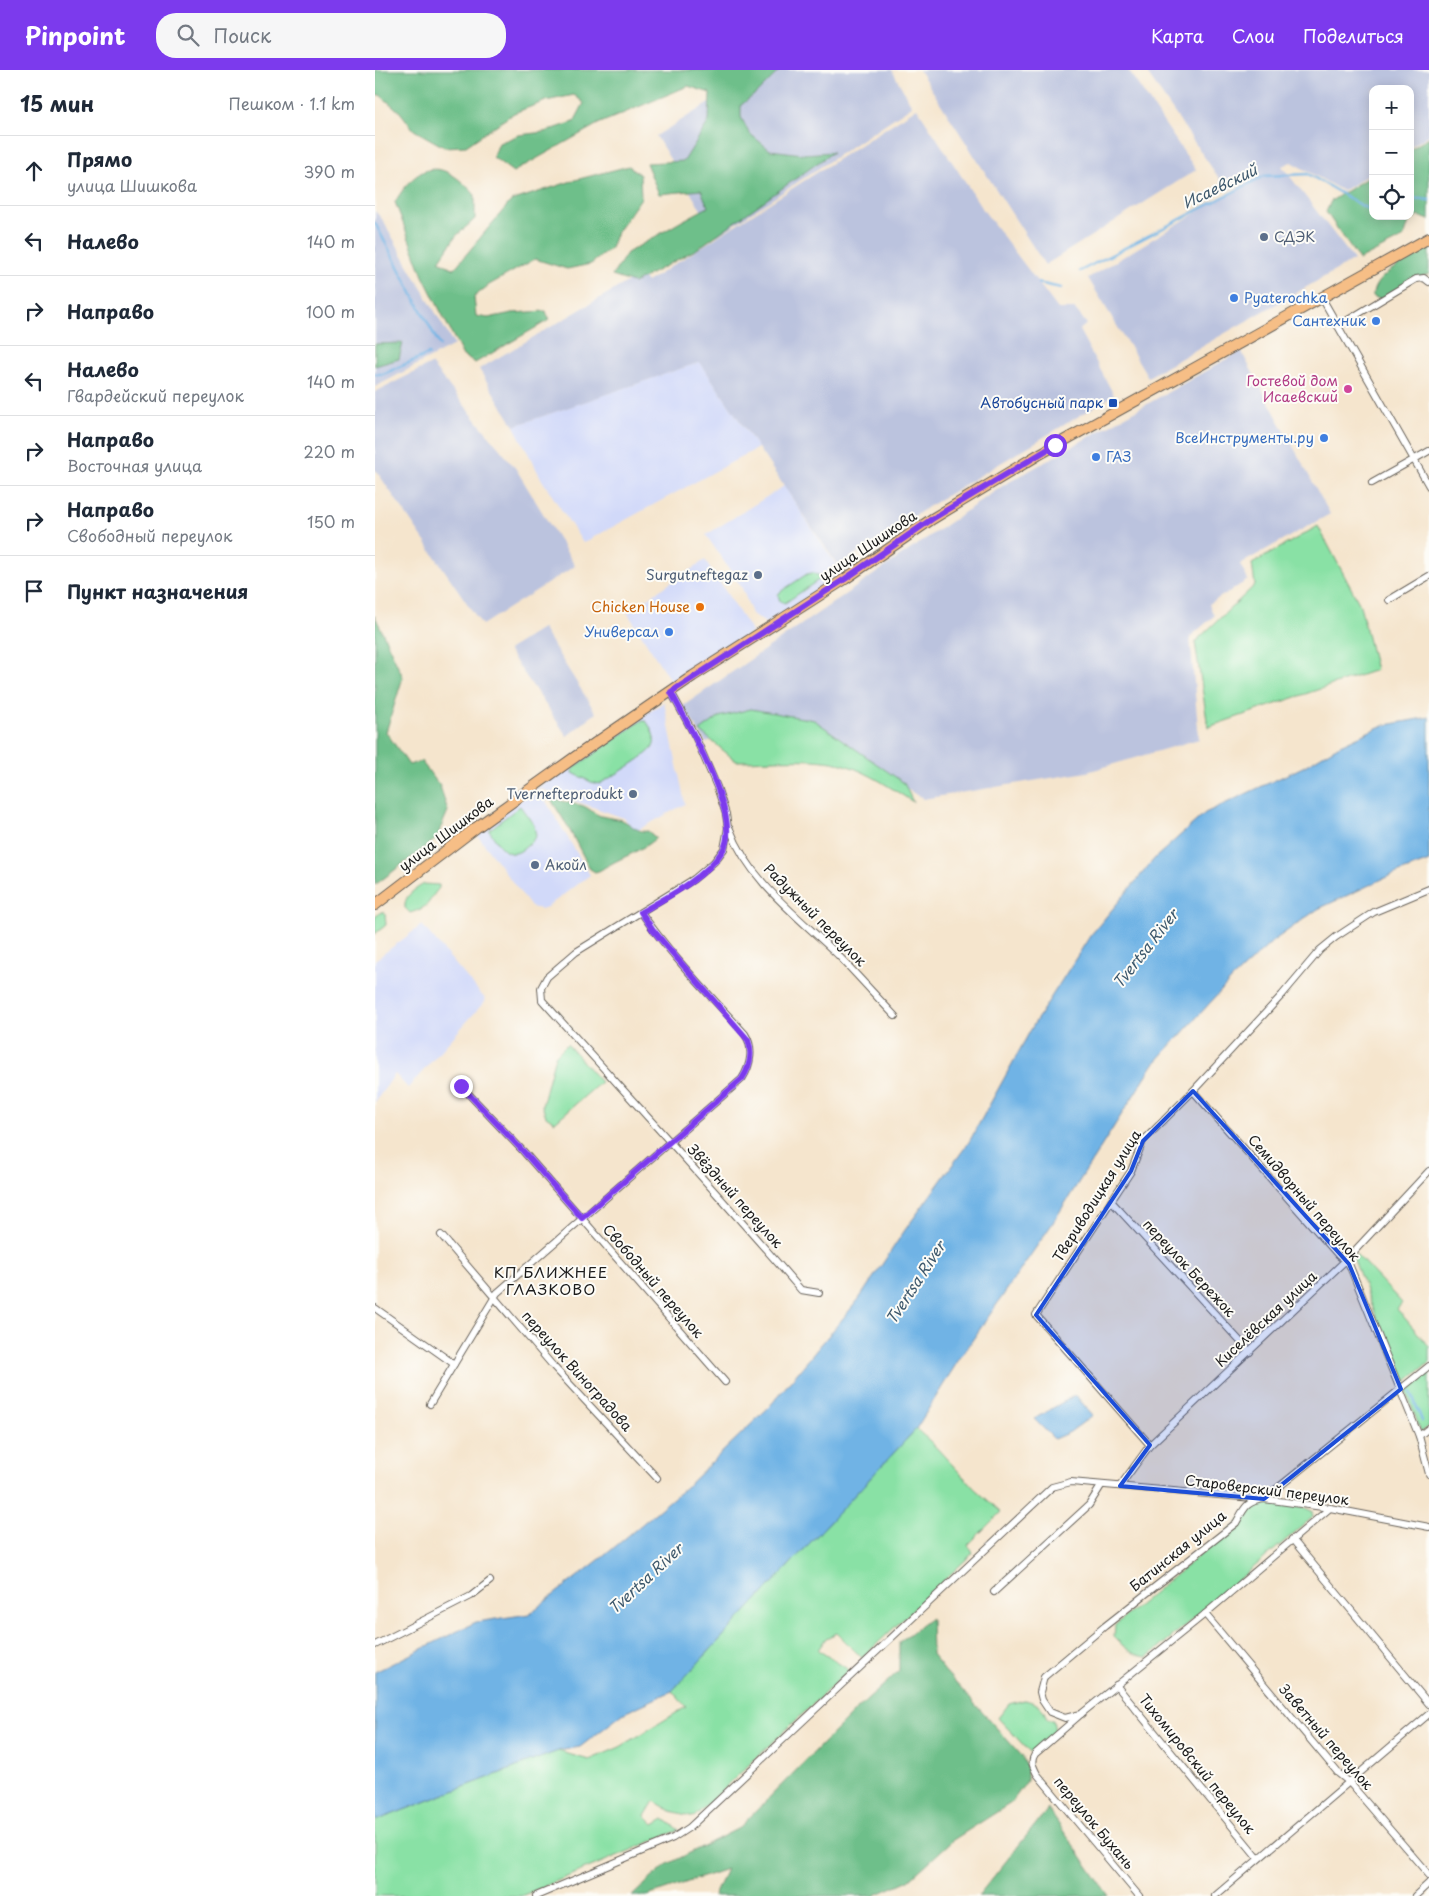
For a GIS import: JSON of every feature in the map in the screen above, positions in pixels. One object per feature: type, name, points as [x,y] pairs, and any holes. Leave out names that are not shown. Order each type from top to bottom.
[{"type":"main road","name":"улица Шишкова","points":[[375,905],[528,790],[671,692],[845,579],[932,519],[1022,464],[1429,238]]},
{"type":"street","points":[[1338,326],[1416,279],[1424,278],[1429,282]]},
{"type":"street","points":[[1321,298],[1429,486]]},
{"type":"street","points":[[1372,483],[1429,451]]},
{"type":"street","points":[[1389,600],[1429,576]]},
{"type":"street","name":"Радужный переулок","points":[[671,692],[695,736],[717,787],[737,849],[761,880],[839,957],[895,1016]]},
{"type":"street","points":[[430,1404],[494,1296],[742,1079],[748,1068],[751,1056],[750,1046],[745,1034],[670,950],[641,912],[681,888],[714,862],[724,850],[728,824]]},
{"type":"street","name":"Твериводицкая улица","points":[[1150,1445],[1036,1316],[1131,1171],[1143,1141],[1193,1091],[1282,995],[1320,950],[1374,912],[1429,889]]},
{"type":"street","name":"Звёздный переулок","points":[[641,912],[577,952],[547,977],[541,992],[543,1000],[725,1202],[801,1290],[819,1293]]},
{"type":"street","name":"Свободный переулок","points":[[461,1086],[523,1151],[725,1382]]},
{"type":"street","name":"Семидворный переулок","points":[[1193,1091],[1339,1256],[1346,1260],[1401,1389],[1419,1436],[1429,1474]]},
{"type":"street","name":"Киселёвская улица","points":[[1120,1486],[1150,1445],[1346,1260],[1429,1171]]},
{"type":"street","name":"переулок Бережок","points":[[1111,1201],[1249,1352]]},
{"type":"street","name":"переулок Виноградова","points":[[441,1235],[553,1366],[657,1478]]},
{"type":"street","points":[[375,1308],[454,1364]]},
{"type":"street","name":"Батинская улица","points":[[1081,1714],[1065,1718],[1050,1712],[1042,1700],[1041,1684],[1045,1677],[1105,1626],[1236,1523],[1247,1505],[1255,1500],[1264,1500],[1429,1366]]},
{"type":"street","points":[[1419,1436],[1429,1428]]},
{"type":"street","name":"Староверский переулок","points":[[536,1896],[673,1838],[688,1829],[1052,1487],[1071,1482],[1264,1500],[1330,1508],[1429,1527]]},
{"type":"street","points":[[994,1592],[1089,1505],[1101,1486]]},
{"type":"street","points":[[1081,1714],[1205,1614],[1330,1508]]},
{"type":"street","points":[[1293,1540],[1429,1704]]},
{"type":"street","points":[[375,1645],[471,1596],[490,1582]]},
{"type":"street","name":"Заветный переулок","points":[[1205,1614],[1339,1774],[1349,1782],[1429,1875]]},
{"type":"street","name":"Тихомировский переулок","points":[[1116,1685],[1258,1858]]},
{"type":"street","name":"переулок Бухань","points":[[1081,1714],[1035,1754],[1032,1765],[1037,1774],[1139,1896]]},
{"type":"street","points":[[1215,1896],[1429,1714]]},
{"type":"street","points":[[1415,1896],[1429,1883]]},
{"type":"highlighted area","points":[[1193,1091],[1349,1264],[1401,1389],[1264,1499],[1120,1486],[1150,1445],[1036,1315],[1131,1171],[1143,1141]]},
{"type":"shaded area","points":[[762,70],[892,70],[912,106],[717,236],[656,136]]},
{"type":"shaded area","points":[[919,70],[1128,70],[1196,170],[1045,265]]},
{"type":"shaded area","points":[[1145,70],[1429,70],[1429,135],[1414,144],[1414,85],[1369,85],[1369,174],[1343,191],[1291,162],[1282,166],[1354,260],[1148,377],[1088,278],[1254,178],[1227,190]]},
{"type":"shaded area","points":[[917,108],[984,211],[1058,309],[1075,309],[1087,324],[1079,330],[1114,395],[939,500],[838,566],[700,362],[514,426],[479,369],[641,274],[647,282]]},
{"type":"shaded area","points":[[375,211],[382,219],[454,345],[375,387]]},
{"type":"shaded area","points":[[1241,351],[1330,514],[1240,564],[1248,580],[1209,604],[1214,616],[1190,637],[1199,739],[1087,772],[923,799],[844,750],[737,725],[706,743],[683,706],[1004,485]]},
{"type":"shaded area","points":[[700,362],[758,448],[583,543],[542,480],[514,426]]},
{"type":"shaded area","points":[[431,364],[516,469],[575,566],[482,625],[375,469],[375,392]]},
{"type":"shaded area","points":[[784,486],[842,574],[767,624],[752,614],[742,588],[706,535]]},
{"type":"shaded area","points":[[705,560],[752,632],[673,685],[627,612]]},
{"type":"shaded area","points":[[542,628],[596,713],[567,736],[508,650]]},
{"type":"shaded area","points":[[664,702],[685,804],[636,831],[624,818],[538,788],[590,875],[547,907],[541,909],[531,907],[476,833],[538,787]]},
{"type":"shaded area","points":[[422,925],[486,1000],[408,1088],[395,1074],[375,1102],[375,960]]},
{"type":"green space","points":[[375,70],[780,70],[758,92],[741,105],[741,117],[749,133],[770,150],[803,154],[833,152],[697,249],[634,283],[612,276],[627,253],[708,207],[701,190],[659,194],[646,163],[684,161],[709,121],[710,93],[688,86],[598,124],[513,172],[493,157],[499,143],[519,135],[544,132],[574,122],[584,103],[574,95],[546,101],[514,113],[466,146],[444,147],[414,130],[400,112],[380,95],[375,95]]},
{"type":"green space","points":[[1429,137],[1429,220],[1419,216],[1414,219],[1414,147]]},
{"type":"green space","points":[[629,166],[640,175],[641,198],[617,232],[611,248],[591,264],[567,269],[535,259],[489,285],[474,297],[476,316],[488,318],[512,313],[546,311],[549,320],[475,363],[463,356],[423,276],[395,202],[404,188],[414,178],[432,169],[442,170],[453,175],[475,195],[475,219],[456,236],[439,261],[454,269],[511,201],[575,180]]},
{"type":"green space","points":[[1369,177],[1369,220],[1412,220],[1409,222],[1404,237],[1359,260],[1326,212],[1331,201]]},
{"type":"green space","points":[[1429,247],[1429,274],[1416,278],[1381,299],[1373,297],[1374,289],[1386,274]]},
{"type":"green space","points":[[403,343],[399,359],[375,366],[375,344]]},
{"type":"green space","points":[[1318,526],[1360,605],[1376,670],[1208,727],[1195,642],[1255,585],[1252,564]]},
{"type":"green space","points":[[812,573],[823,577],[785,603],[780,601],[778,595],[780,592],[807,574]]},
{"type":"green space","points":[[375,616],[403,677],[386,732],[409,765],[421,761],[440,786],[448,811],[436,839],[375,885]]},
{"type":"green space","points":[[751,709],[814,720],[904,783],[913,802],[863,772],[834,762],[806,760],[736,761],[700,731],[719,717]]},
{"type":"green space","points":[[641,721],[646,721],[653,733],[654,740],[653,747],[644,756],[599,784],[573,773],[575,767]]},
{"type":"green space","points":[[550,798],[583,806],[601,816],[624,821],[638,830],[648,831],[656,838],[639,850],[595,872],[590,869],[567,825]]},
{"type":"green space","points":[[520,806],[534,825],[536,836],[522,850],[511,853],[503,849],[489,830]]},
{"type":"green space","points":[[424,884],[439,885],[439,888],[428,904],[410,913],[405,908],[406,900],[410,893]]},
{"type":"green space","points":[[381,912],[385,914],[386,925],[375,934],[375,917]]},
{"type":"green space","points":[[567,1044],[601,1082],[555,1122],[546,1116],[542,1106],[555,1056]]},
{"type":"green space","points":[[1356,1254],[1402,1303],[1397,1309],[1429,1346],[1429,1363],[1403,1384],[1354,1260]]},
{"type":"green space","points":[[1429,1369],[1429,1426],[1421,1432],[1406,1391],[1410,1385]]},
{"type":"green space","points":[[916,1429],[930,1441],[975,1489],[1001,1512],[968,1545],[973,1553],[862,1658],[837,1633],[826,1638],[818,1650],[849,1670],[694,1817],[671,1811],[654,1801],[645,1816],[654,1825],[664,1819],[679,1830],[521,1896],[433,1896],[429,1892],[420,1896],[375,1896],[375,1821],[558,1751],[589,1760],[620,1747],[686,1707],[672,1691]]},
{"type":"green space","points":[[1258,1502],[1305,1508],[1312,1511],[1313,1517],[1148,1657],[1129,1651],[1114,1637],[1115,1625],[1237,1524],[1250,1506]]},
{"type":"green space","points":[[931,1618],[932,1654],[944,1670],[1022,1756],[1027,1768],[1027,1781],[1011,1803],[953,1840],[909,1880],[873,1896],[714,1896],[726,1869],[647,1896],[632,1896],[666,1865],[739,1828],[853,1713],[899,1671],[899,1642]]},
{"type":"green space","points":[[1024,1700],[1042,1708],[1047,1720],[1053,1720],[1055,1731],[1030,1752],[998,1718],[1009,1704]]},
{"type":"green space","points":[[1048,1809],[1109,1896],[978,1896]]},
{"type":"water","name":"Tvertsa River","points":[[1429,717],[1429,861],[1389,876],[1318,909],[1273,941],[1232,979],[1153,1065],[1052,1224],[958,1361],[916,1429],[672,1691],[624,1713],[580,1747],[558,1751],[375,1821],[375,1672],[476,1622],[529,1614],[604,1556],[685,1488],[769,1407],[859,1299],[905,1230],[969,1142],[1034,1024],[1090,936],[1155,858],[1205,813],[1303,767],[1338,746],[1381,726]]},
{"type":"water","points":[[1075,1395],[1093,1415],[1070,1432],[1054,1439],[1034,1419]]},
{"type":"waterway","name":"Исаевский","points":[[1080,271],[1264,176],[1308,174],[1369,210]]},
{"type":"waterway","name":"Исаевский","points":[[1414,198],[1429,200]]},
{"type":"waterway","points":[[375,223],[440,346]]},
{"type":"waterway","name":"Исаевский","points":[[1038,283],[1061,288]]},
{"type":"waterway","points":[[375,374],[383,374],[429,354]]},
{"type":"waterway","points":[[1411,1392],[1422,1421]]},
{"type":"place","name":"СДЭК","points":[[1264,237]]},
{"type":"place","name":"Pyaterochka","points":[[1234,298]]},
{"type":"place","name":"Сантехник","points":[[1376,321]]},
{"type":"place","name":"Гостевой дом Исаевский","points":[[1348,389]]},
{"type":"place","name":"Автобусный парк","points":[[1113,403]]},
{"type":"place","name":"ВсеИнструменты.ру","points":[[1324,438]]},
{"type":"place","name":"ГАЗ","points":[[1096,457]]},
{"type":"place","name":"Surgutneftegaz","points":[[758,575]]},
{"type":"place","name":"Chicken House","points":[[700,607]]},
{"type":"place","name":"Универсал","points":[[669,632]]},
{"type":"place","name":"Tvernefteprodukt","points":[[633,794]]},
{"type":"place","name":"Акойл","points":[[535,865]]},
{"type":"district","name":"КП БЛИЖНЕЕ ГЛАЗКОВО","points":[[551,1282]]},
{"type":"route","points":[[461,1086],[523,1151],[582,1218],[742,1079],[748,1068],[751,1056],[750,1046],[745,1034],[675,956],[653,930],[641,912],[694,879],[714,862],[724,850],[727,839],[726,814],[717,787],[695,736],[671,692],[739,646],[845,579],[932,519],[1055,445]]}]
